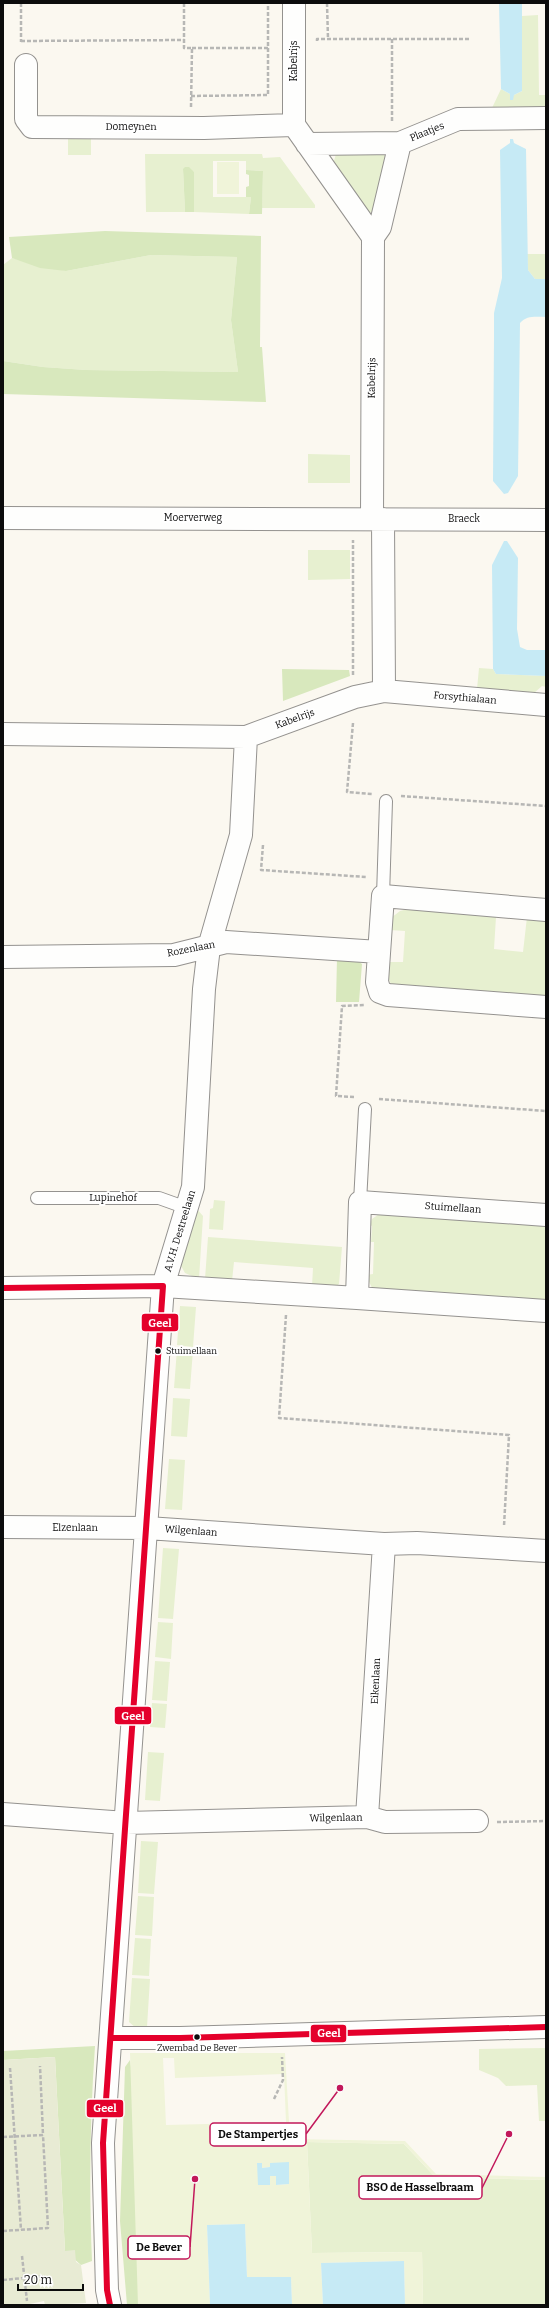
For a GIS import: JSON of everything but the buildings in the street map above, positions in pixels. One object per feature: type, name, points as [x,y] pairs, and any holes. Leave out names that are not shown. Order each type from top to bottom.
[{"type":"street","name":"Kabelrijs","points":[[294,3],[294,125]]},
{"type":"street","name":"Domeynen","points":[[26,65],[26,119],[32,127],[190,127],[294,125]]},
{"type":"street","name":"Plaatjes","points":[[307,144],[396,143],[458,119],[546,118]]},
{"type":"street","points":[[294,125],[373,237]]},
{"type":"street","name":"Kabelrijs","points":[[246,737],[355,697],[384,691],[369,519],[373,237],[380,227],[396,143]]},
{"type":"street","name":"Moerverweg","points":[[3,518],[369,519]]},
{"type":"street","name":"Braeck","points":[[369,519],[546,520]]},
{"type":"street","name":"Forsythialaan","points":[[384,691],[546,705]]},
{"type":"street","points":[[3,734],[246,737],[241,836],[209,947]]},
{"type":"street","points":[[546,910],[384,887],[377,982],[380,992],[388,995],[546,1007]]},
{"type":"street","name":"Rozenlaan","points":[[3,957],[174,955],[226,942],[379,952]]},
{"type":"street","name":"A.V.H. Destreelaan","points":[[110,2305],[107,2290],[103,2143],[163,1286],[194,1187],[204,989],[209,947]]},
{"type":"street","points":[[357,1298],[360,1202]]},
{"type":"street","name":"Stuimellaan","points":[[360,1202],[546,1215]]},
{"type":"street","points":[[3,1288],[163,1286],[546,1311]]},
{"type":"street","name":"Elzenlaan","points":[[3,1528],[147,1528]]},
{"type":"street","name":"Wilgenlaan","points":[[147,1528],[384,1544],[417,1543],[546,1551]]},
{"type":"street","name":"Eikenlaan","points":[[367,1817],[384,1544]]},
{"type":"street","points":[[3,1814],[126,1823]]},
{"type":"street","name":"Wilgenlaan","points":[[126,1823],[367,1817],[384,1822],[477,1821]]},
{"type":"street","points":[[111,2038],[282,2035],[546,2027]]},
{"type":"lane","points":[[384,887],[390,798]]},
{"type":"lane","points":[[360,1202],[365,1109]]},
{"type":"lane","name":"Lupinehof","points":[[37,1198],[159,1198],[187,1208]]},
{"type":"path","points":[[21,3],[22,59],[26,65]]},
{"type":"path","points":[[184,3],[184,48],[269,48]]},
{"type":"path","points":[[191,96],[268,95],[268,3]]},
{"type":"path","points":[[328,3],[328,39]]},
{"type":"path","points":[[317,46],[317,39],[471,38]]},
{"type":"path","points":[[392,39],[396,143]]},
{"type":"path","points":[[21,41],[184,40]]},
{"type":"path","points":[[190,127],[192,48]]},
{"type":"path","points":[[369,519],[353,678],[359,721],[352,723],[347,792],[374,794]]},
{"type":"path","points":[[390,798],[546,806]]},
{"type":"path","points":[[263,840],[261,870],[384,887]]},
{"type":"path","points":[[358,1097],[336,1096],[342,1006],[362,1007],[380,992]]},
{"type":"path","points":[[372,1099],[546,1111]]},
{"type":"path","points":[[287,1294],[279,1418],[509,1435],[502,1548]]},
{"type":"path","points":[[477,1821],[487,1823],[546,1821]]},
{"type":"path","points":[[274,2099],[283,2080],[282,2035]]},
{"type":"path","points":[[3,2231],[48,2228],[40,2066]]},
{"type":"path","points":[[10,2068],[16,2136],[21,2230]]},
{"type":"path","points":[[3,2137],[44,2134]]},
{"type":"path","points":[[22,2256],[27,2301]]},
{"type":"path","points":[[3,2280],[45,2276]]},
{"type":"green space","points":[[538,15],[539,95],[546,95],[546,108],[492,108],[501,89],[510,94],[510,100],[514,95],[522,91],[522,16]]},
{"type":"green space","points":[[68,137],[91,137],[91,155],[68,155]]},
{"type":"green space","points":[[388,150],[375,211],[368,213],[333,164],[336,154]]},
{"type":"green space","points":[[145,154],[262,154],[263,158],[280,157],[315,205],[315,208],[262,208],[263,171],[246,170],[246,161],[213,161],[213,197],[251,197],[249,214],[194,212],[194,172],[183,170],[185,212],[146,212]]},
{"type":"green space","points":[[217,162],[239,162],[239,194],[217,194]]},
{"type":"green space","points":[[185,167],[189,167],[194,172],[194,212],[185,212],[183,169]]},
{"type":"green space","points":[[246,170],[263,171],[262,214],[249,214],[251,197],[246,197],[246,187],[249,186],[249,175],[246,174]]},
{"type":"green space","points":[[105,231],[261,236],[260,347],[262,347],[266,402],[3,394],[3,361],[43,367],[86,370],[238,372],[231,320],[237,257],[151,255],[66,271],[40,268],[12,258],[9,237]]},
{"type":"green space","points":[[527,254],[546,254],[546,279],[535,279],[528,270]]},
{"type":"green space","points":[[151,255],[237,257],[231,320],[238,372],[86,370],[43,367],[3,361],[3,265],[12,258],[66,271]]},
{"type":"green space","points":[[308,454],[350,455],[350,483],[308,483]]},
{"type":"green space","points":[[308,550],[350,550],[350,579],[308,580]]},
{"type":"green space","points":[[479,668],[493,669],[496,674],[546,676],[546,687],[542,686],[533,694],[477,689]]},
{"type":"green space","points":[[282,669],[349,670],[350,676],[283,701]]},
{"type":"green space","points":[[412,908],[496,917],[494,949],[523,952],[527,917],[546,918],[546,999],[391,984],[387,975],[389,962],[403,962],[405,931],[390,930],[391,918],[400,911]]},
{"type":"green space","points":[[337,958],[358,961],[362,964],[359,1002],[336,1002]]},
{"type":"green space","points":[[214,1200],[225,1201],[223,1230],[209,1229],[210,1209],[213,1208]]},
{"type":"green space","points":[[196,1208],[203,1216],[199,1279],[185,1273],[180,1264]]},
{"type":"green space","points":[[382,1212],[546,1222],[546,1303],[372,1288],[366,1275],[373,1274],[374,1242],[371,1242],[372,1226],[370,1225],[372,1219]]},
{"type":"green space","points":[[208,1237],[342,1247],[339,1284],[335,1287],[312,1286],[313,1268],[234,1262],[232,1281],[205,1279]]},
{"type":"green space","points":[[180,1306],[196,1307],[193,1347],[177,1345]]},
{"type":"green space","points":[[177,1349],[193,1350],[190,1389],[174,1388]]},
{"type":"green space","points":[[173,1398],[190,1399],[187,1437],[171,1436]]},
{"type":"green space","points":[[169,1459],[185,1460],[182,1510],[165,1509]]},
{"type":"green space","points":[[163,1548],[179,1549],[173,1619],[158,1618]]},
{"type":"green space","points":[[158,1622],[173,1623],[171,1659],[155,1657]]},
{"type":"green space","points":[[155,1661],[170,1662],[167,1701],[152,1700]]},
{"type":"green space","points":[[152,1703],[167,1704],[165,1728],[150,1727]]},
{"type":"green space","points":[[148,1752],[164,1753],[160,1801],[145,1800]]},
{"type":"green space","points":[[141,1841],[158,1842],[154,1894],[138,1893]]},
{"type":"green space","points":[[138,1896],[154,1897],[152,1936],[135,1935]]},
{"type":"green space","points":[[135,1938],[151,1939],[149,1976],[132,1975]]},
{"type":"green space","points":[[132,1978],[150,1979],[147,2027],[136,2028],[129,2022]]},
{"type":"green space","points":[[95,2046],[90,2153],[92,2261],[81,2265],[65,2251],[55,2057],[3,2060],[3,2051]]},
{"type":"green space","points":[[546,2048],[546,2121],[539,2121],[537,2085],[506,2086],[498,2078],[479,2070],[479,2049]]},
{"type":"green space","points":[[130,2053],[285,2053],[290,2139],[405,2141],[436,2174],[546,2177],[546,2180],[435,2177],[404,2144],[307,2142],[312,2253],[422,2252],[423,2305],[405,2305],[404,2261],[321,2263],[323,2305],[292,2305],[291,2277],[247,2277],[245,2224],[207,2225],[210,2305],[138,2305]],"holes":[[[163,2058],[174,2058],[175,2078],[284,2074],[286,2122],[166,2125]],[[257,2163],[262,2163],[262,2168]],[[270,2163],[289,2184],[277,2185],[276,2176],[270,2176],[262,2168],[270,2167]]]},
{"type":"green space","points":[[55,2057],[65,2251],[75,2250],[76,2262],[81,2265],[86,2303],[45,2305],[44,2301],[25,2305],[3,2305],[3,2060]]},
{"type":"green space","points":[[130,2060],[165,2305],[127,2305],[120,2221],[125,2067]]},
{"type":"green space","points":[[307,2142],[404,2144],[435,2177],[546,2180],[546,2305],[423,2305],[422,2252],[312,2253]]},
{"type":"water","points":[[499,3],[522,3],[522,91],[514,95],[513,100],[510,100],[510,94],[501,89]]},
{"type":"water","points":[[510,139],[513,139],[514,143],[526,149],[528,270],[535,279],[546,279],[546,317],[529,318],[520,323],[518,476],[508,493],[504,494],[493,481],[494,313],[502,278],[500,150],[510,143]]},
{"type":"water","points":[[504,541],[507,541],[518,558],[517,629],[520,647],[527,650],[546,650],[546,676],[496,674],[493,669],[492,565]]},
{"type":"water","points":[[289,2162],[289,2184],[276,2185],[276,2176],[270,2176],[270,2185],[258,2185],[257,2163],[262,2163],[262,2168],[270,2167],[270,2163]]},
{"type":"water","points":[[245,2224],[247,2277],[291,2277],[292,2305],[210,2305],[207,2225]]},
{"type":"water","points":[[404,2261],[405,2305],[323,2305],[321,2263]]},
{"type":"transit line","name":"Geel","points":[[3,1288],[163,1286],[103,2143],[107,2290],[110,2305]]},
{"type":"transit line","name":"Geel","points":[[111,2038],[180,2038],[546,2027]]},
{"type":"place","name":"Stuimellaan","points":[[158,1351]]},
{"type":"place","name":"Zwembad De Bever","points":[[197,2037]]},
{"type":"place","name":"De Stampertjes","points":[[340,2088]]},
{"type":"place","name":"BSO de Hasselbraam","points":[[509,2134]]},
{"type":"place","name":"De Bever","points":[[195,2179]]}]
